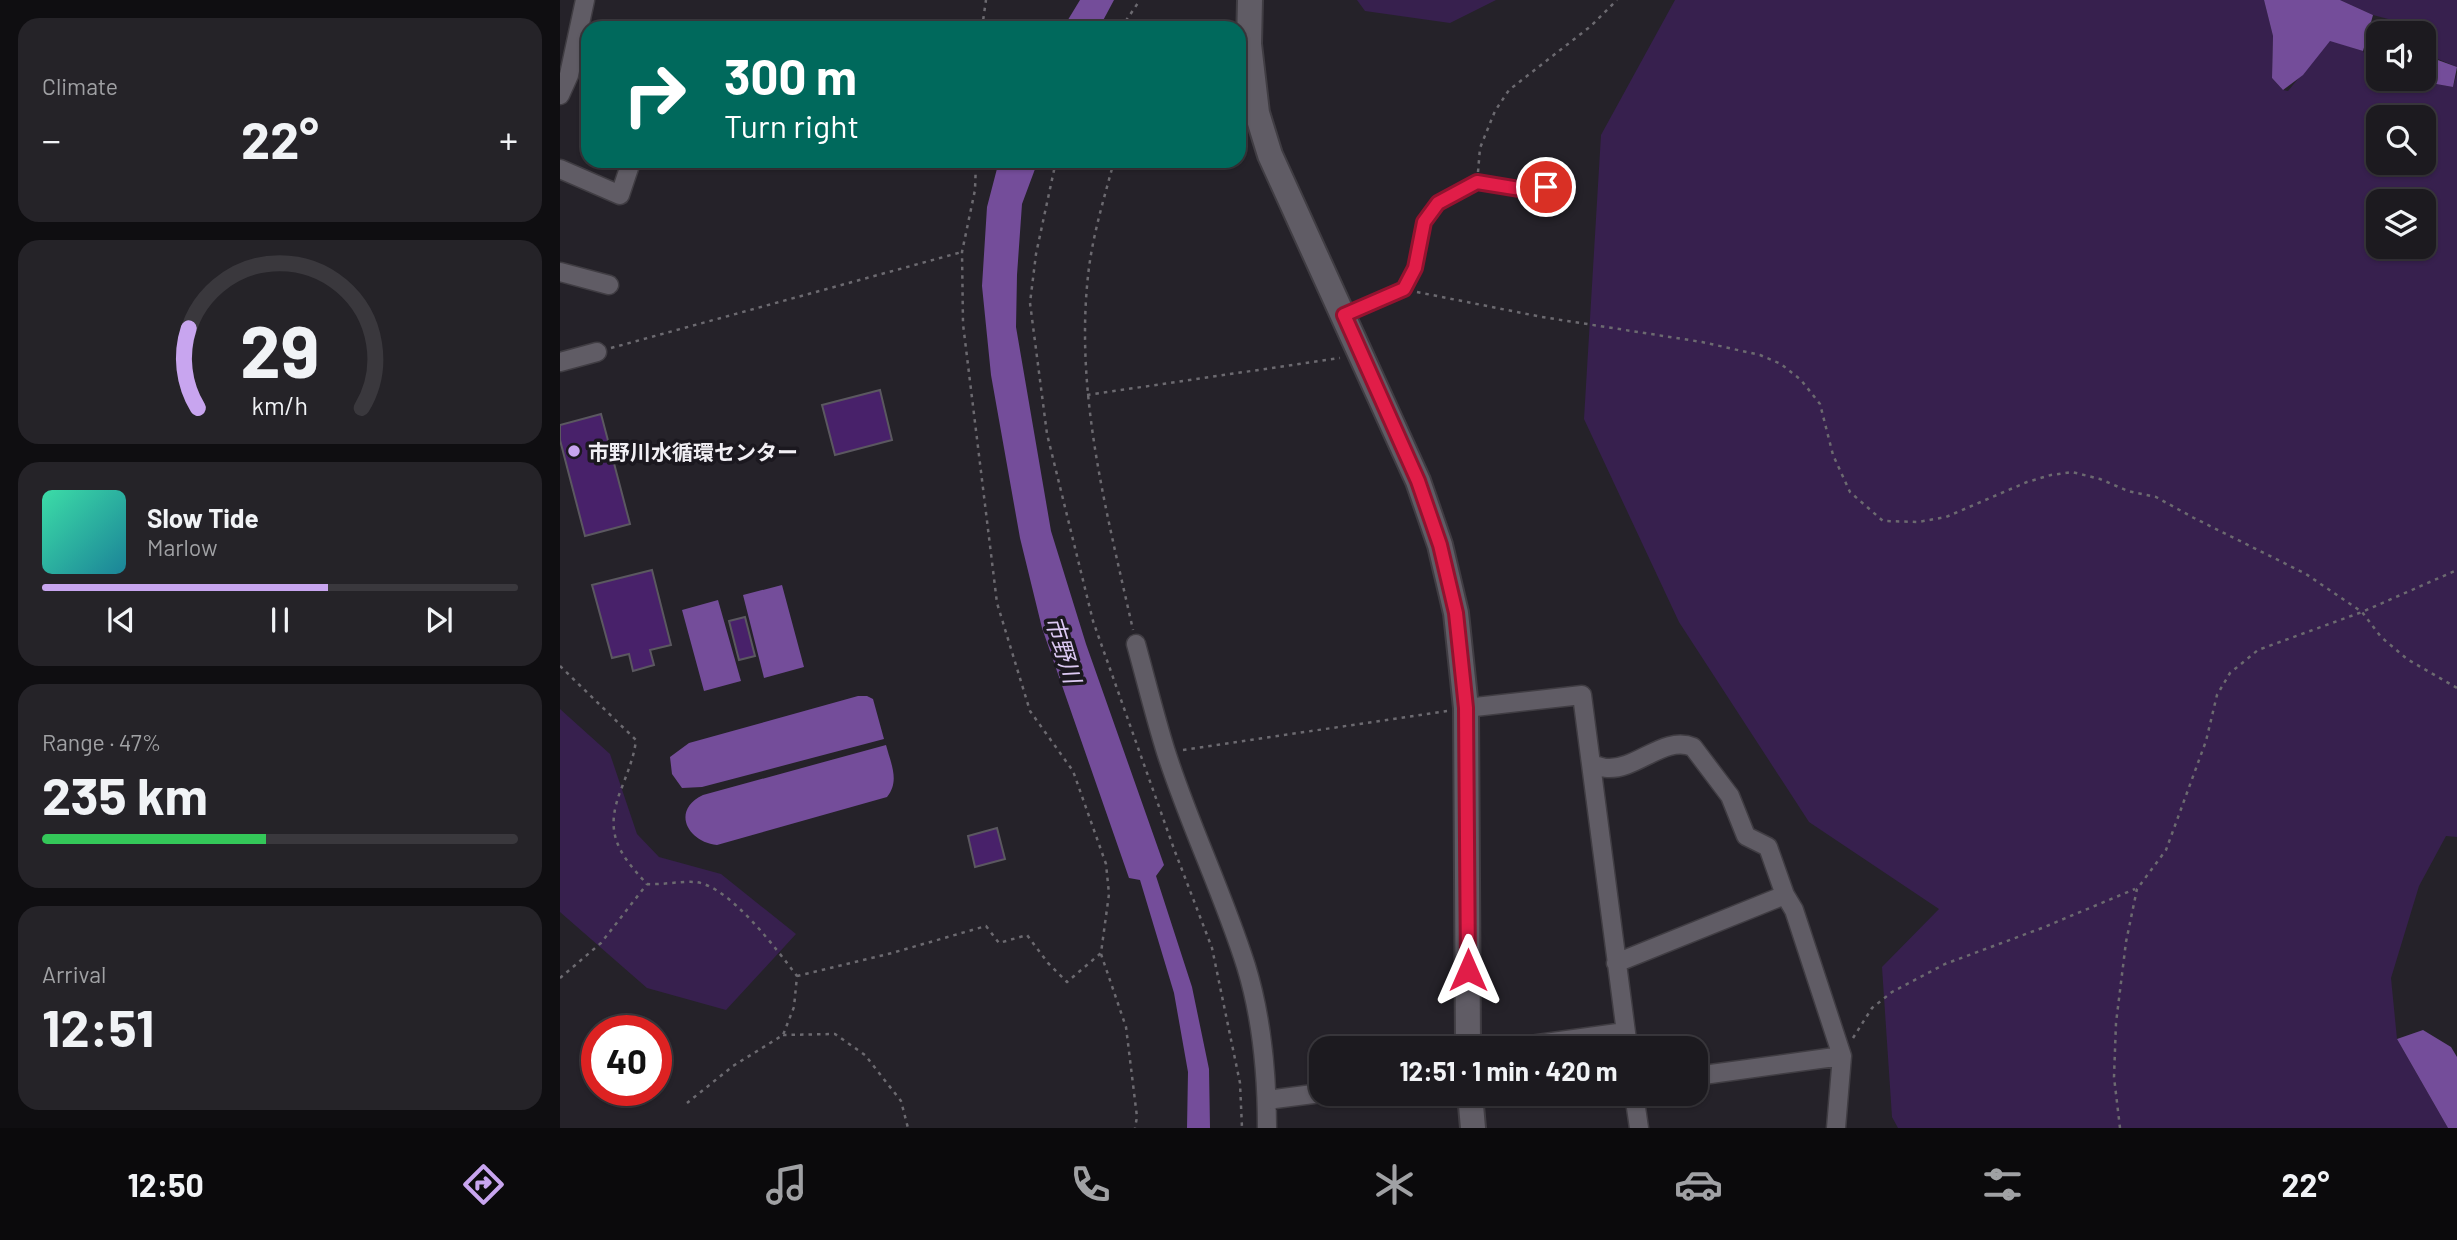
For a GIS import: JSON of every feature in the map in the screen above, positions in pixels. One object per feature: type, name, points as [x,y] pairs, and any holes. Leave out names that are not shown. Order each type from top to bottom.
[{"type":"street","points":[[560,95],[569,75],[585,0]]},
{"type":"street","points":[[1250,0],[1249,44],[1256,113],[1270,155],[1418,481],[1440,545],[1456,613],[1466,708],[1468,1036]]},
{"type":"street","points":[[560,169],[620,195],[629,168]]},
{"type":"street","points":[[560,272],[609,285]]},
{"type":"street","points":[[560,362],[597,352]]},
{"type":"street","points":[[1136,645],[1166,753],[1215,878],[1246,967],[1260,1025],[1267,1128]]},
{"type":"street","points":[[1466,708],[1582,695],[1626,1036]]},
{"type":"street","points":[[1591,764],[1608,769],[1640,760],[1673,744],[1693,747],[1730,796],[1745,836],[1768,847],[1785,895],[1794,910],[1842,1056],[1836,1128]]},
{"type":"street","points":[[1616,963],[1785,895]]},
{"type":"street","points":[[1708,1074],[1842,1056]]},
{"type":"street","points":[[1267,1100],[1309,1095]]},
{"type":"street","points":[[1472,1106],[1473,1128]]},
{"type":"street","points":[[1636,1106],[1639,1128]]},
{"type":"lane","points":[[1344,315],[1404,289],[1415,268],[1424,222],[1438,203],[1477,182],[1532,191],[1546,187]]},
{"type":"path","points":[[983,21],[986,0]]},
{"type":"path","points":[[1126,21],[1140,0]]},
{"type":"path","points":[[1477,182],[1480,148],[1495,111],[1509,90],[1591,26],[1617,0]]},
{"type":"path","points":[[976,168],[975,190],[962,252],[963,324],[997,603],[1030,711],[1073,771],[1106,864],[1109,894],[1101,953],[1126,1027],[1137,1116],[1135,1128]]},
{"type":"path","points":[[1112,168],[1088,275],[1085,331],[1087,395],[1107,513],[1136,645]]},
{"type":"path","points":[[597,352],[962,252]]},
{"type":"path","points":[[1404,289],[1542,317],[1702,342],[1760,355],[1781,364],[1801,380],[1820,404],[1833,455],[1850,492],[1883,521],[1918,522],[1946,517],[2027,482],[2072,472],[2155,497],[2306,574],[2362,612],[2382,636],[2407,659],[2457,688]]},
{"type":"path","points":[[1087,395],[1362,355]]},
{"type":"path","points":[[2120,1128],[2114,1077],[2116,1023],[2126,942],[2137,889],[2166,850],[2206,741],[2217,695],[2230,673],[2258,650],[2362,612],[2457,570]]},
{"type":"path","points":[[560,666],[636,740],[635,755],[613,813],[614,834],[628,865],[647,884],[695,882],[710,887],[723,894],[768,939],[797,976],[794,1007],[783,1035]]},
{"type":"path","points":[[1166,753],[1466,708]]},
{"type":"path","points":[[560,978],[601,943],[647,884]]},
{"type":"path","points":[[1842,1056],[1872,1008],[1892,992],[1945,964],[2137,889]]},
{"type":"path","points":[[797,976],[986,926],[999,943],[1027,935],[1067,982],[1101,953]]},
{"type":"path","points":[[687,1103],[733,1066],[783,1035],[835,1034],[865,1055],[901,1101],[908,1128]]},
{"type":"shaded area","points":[[1357,0],[1496,0],[1450,23],[1365,11]]},
{"type":"shaded area","points":[[1675,0],[2264,0],[2273,36],[2272,78],[2283,90],[2288,91],[2330,40],[2363,51],[2366,57],[2366,91],[2436,91],[2436,84],[2453,87],[2457,73],[2457,837],[2446,836],[2419,886],[2391,978],[2397,1039],[2448,1128],[1898,1128],[1892,1117],[1882,967],[1939,909],[1809,822],[1679,622],[1584,419],[1601,135]]},
{"type":"shaded area","points":[[2340,0],[2457,0],[2457,67],[2436,58],[2436,21],[2392,21]]},
{"type":"shaded area","points":[[560,709],[610,754],[637,834],[659,857],[721,874],[796,934],[726,1010],[647,988],[560,912]]},
{"type":"water","points":[[1080,0],[1114,0],[1103,21],[1067,21]]},
{"type":"water","points":[[2264,0],[2340,0],[2373,15],[2371,21],[2366,21],[2363,51],[2330,41],[2303,75],[2283,90],[2272,78],[2273,36]]},
{"type":"water","points":[[2436,59],[2457,67],[2453,87],[2436,84]]},
{"type":"water","name":"市野川","points":[[997,168],[1035,168],[1022,204],[1016,327],[1051,531],[1086,644],[1164,865],[1156,876],[1192,987],[1209,1069],[1210,1128],[1187,1128],[1188,1072],[1174,993],[1140,880],[1129,878],[1042,628],[1020,538],[991,375],[982,286],[987,207]]},
{"type":"water","points":[[782,585],[804,667],[764,678],[743,595]]},
{"type":"water","points":[[718,600],[741,681],[704,691],[682,610]]},
{"type":"water","points":[[858,696],[873,699],[884,739],[702,787],[682,788],[672,774],[670,757],[689,743]]},
{"type":"water","points":[[886,745],[894,779],[887,797],[717,845],[698,838],[687,824],[687,809],[703,795]]},
{"type":"water","points":[[2423,1030],[2451,1047],[2457,1057],[2457,1128],[2448,1128],[2397,1039]]},
{"type":"building","points":[[880,390],[892,440],[835,455],[822,405]]},
{"type":"building","points":[[601,414],[630,524],[585,536],[560,440],[560,425]]},
{"type":"building","points":[[652,570],[671,645],[650,650],[654,665],[633,671],[629,654],[612,658],[592,585]]},
{"type":"building","points":[[745,617],[755,656],[739,660],[729,621]]},
{"type":"building","points":[[997,828],[1005,859],[975,867],[968,836]]},
{"type":"place","name":"市野川水循環センター","points":[[574,451]]},
{"type":"route","points":[[1468,970],[1466,708],[1456,613],[1440,545],[1418,481],[1344,315],[1404,289],[1415,268],[1424,222],[1438,203],[1477,182],[1532,191],[1546,187]]}]
